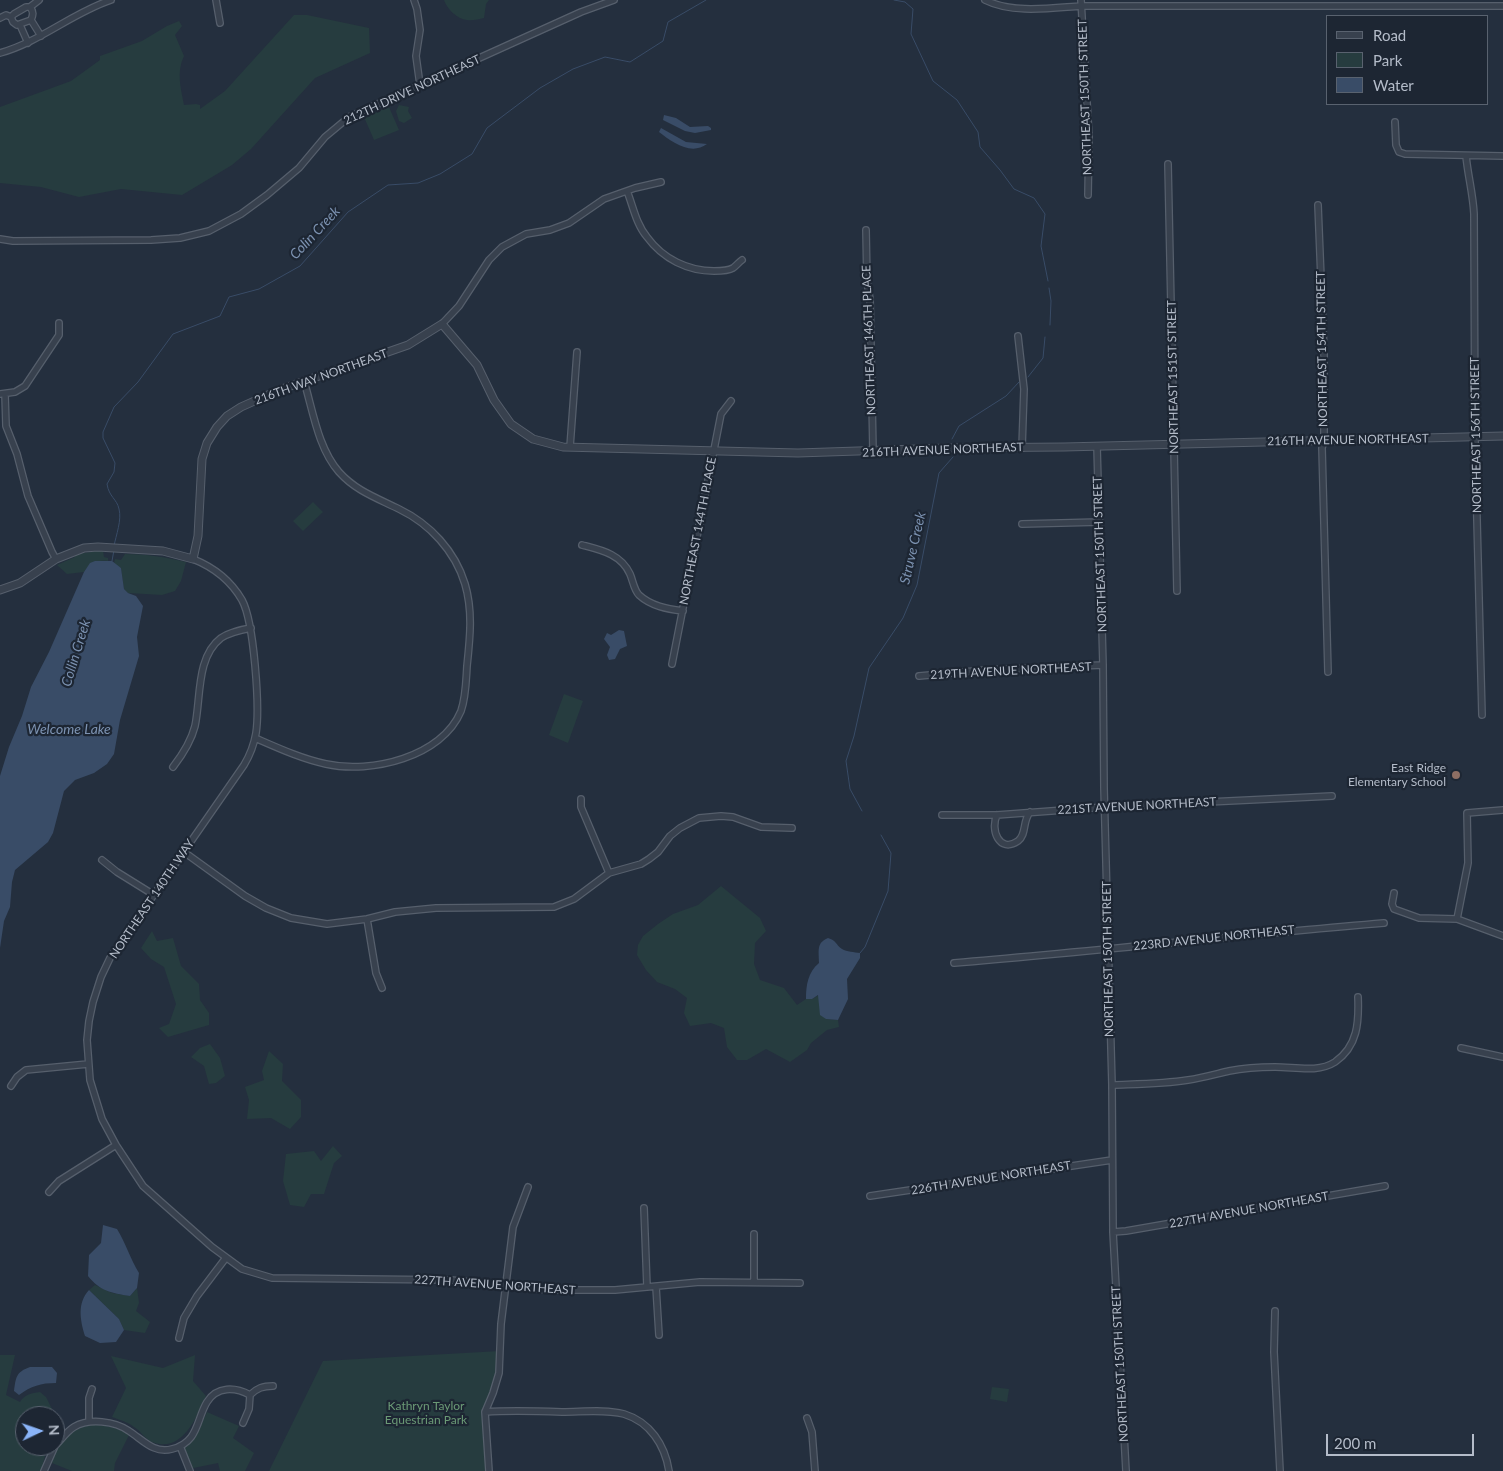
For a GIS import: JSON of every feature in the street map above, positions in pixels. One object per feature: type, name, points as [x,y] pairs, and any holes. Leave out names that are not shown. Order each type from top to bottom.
[{"type":"street","points":[[11,17],[39,0]]},
{"type":"street","points":[[0,53],[28,43],[109,0]]},
{"type":"street","points":[[216,0],[220,23]]},
{"type":"street","points":[[414,0],[420,30],[416,56],[420,85]]},
{"type":"street","name":"212TH DRIVE NORTHEAST","points":[[0,239],[13,241],[151,240],[180,238],[209,231],[241,214],[280,184],[299,168],[326,137],[344,121],[581,12],[614,0]]},
{"type":"street","points":[[985,0],[1002,6],[1016,8],[1044,8],[1081,3],[1463,3],[1503,6]]},
{"type":"street","name":"NORTHEAST 150TH STREET","points":[[1081,3],[1089,137],[1088,195]]},
{"type":"street","points":[[20,25],[31,20],[33,11],[30,7]]},
{"type":"street","points":[[0,18],[6,15],[11,17],[13,22],[20,25],[28,43]]},
{"type":"street","points":[[31,20],[41,36]]},
{"type":"street","points":[[1395,122],[1396,145],[1399,152],[1405,154],[1503,156]]},
{"type":"street","name":"NORTHEAST 156TH STREET","points":[[1466,156],[1474,214],[1476,437],[1482,715]]},
{"type":"street","name":"NORTHEAST 151ST STREET","points":[[1168,164],[1177,592]]},
{"type":"street","name":"216TH WAY NORTHEAST","points":[[193,559],[198,536],[201,463],[207,443],[227,416],[258,399],[408,345],[442,324],[459,306],[489,260],[502,247],[526,234],[550,230],[569,223],[604,199],[661,182]]},
{"type":"street","points":[[627,191],[638,222],[646,237],[662,254],[683,265],[705,271],[724,271],[733,268],[742,260]]},
{"type":"street","name":"NORTHEAST 154TH STREET","points":[[1318,205],[1324,353],[1324,441],[1322,448],[1328,672]]},
{"type":"street","name":"NORTHEAST 146TH PLACE","points":[[866,230],[874,452]]},
{"type":"street","points":[[56,558],[28,496],[17,454],[6,426],[2,394],[15,392],[25,386],[59,335],[59,323]]},
{"type":"street","name":"216TH AVENUE NORTHEAST","points":[[442,324],[477,365],[494,400],[511,424],[533,439],[570,448],[798,453],[1503,436]]},
{"type":"street","points":[[1018,336],[1024,389],[1022,448]]},
{"type":"street","points":[[570,448],[577,352]]},
{"type":"street","points":[[255,738],[310,760],[328,765],[373,766],[410,756],[431,745],[450,729],[463,704],[471,619],[465,583],[458,565],[444,544],[417,519],[358,490],[338,471],[324,448],[304,381]]},
{"type":"street","name":"NORTHEAST 144TH PLACE","points":[[672,664],[721,414],[731,401]]},
{"type":"street","name":"NORTHEAST 150TH STREET","points":[[1097,446],[1104,665],[1113,1232],[1126,1471]]},
{"type":"street","points":[[1022,524],[1100,522]]},
{"type":"street","points":[[582,546],[611,554],[622,561],[629,571],[637,594],[648,602],[664,608],[683,611]]},
{"type":"street","points":[[0,590],[20,583],[56,558],[78,550],[108,548],[163,551],[193,559]]},
{"type":"street","name":"NORTHEAST 140TH WAY","points":[[193,559],[216,571],[228,582],[242,600],[249,617],[257,708],[255,738],[244,765],[115,951],[101,977],[89,1021],[88,1064],[102,1119],[116,1145],[143,1186],[225,1258]]},
{"type":"street","points":[[173,767],[185,752],[194,728],[203,671],[206,659],[212,648],[221,638],[230,633],[251,628]]},
{"type":"street","name":"219TH AVENUE NORTHEAST","points":[[919,676],[984,670],[1104,665]]},
{"type":"street","name":"221ST AVENUE NORTHEAST","points":[[942,815],[997,815],[1105,807],[1332,796]]},
{"type":"street","points":[[581,799],[581,807],[609,873]]},
{"type":"street","points":[[1457,920],[1468,863],[1467,812],[1503,810]]},
{"type":"street","points":[[997,815],[994,833],[998,841],[1010,844],[1018,840],[1023,834],[1026,818],[1030,812]]},
{"type":"street","points":[[184,852],[245,896],[266,908],[291,918],[327,924],[366,920],[395,912],[436,908],[554,907],[574,899],[609,873],[641,864],[658,852],[670,836],[680,828],[689,822],[707,816],[733,817],[760,827],[792,828]]},
{"type":"street","points":[[102,860],[116,872],[154,894]]},
{"type":"street","points":[[1394,893],[1392,904],[1394,908],[1402,912],[1419,918],[1457,920],[1503,936]]},
{"type":"street","points":[[366,920],[376,973],[382,988]]},
{"type":"street","name":"223RD AVENUE NORTHEAST","points":[[954,963],[1301,929],[1384,923]]},
{"type":"street","points":[[1112,1085],[1190,1080],[1231,1070],[1260,1067],[1316,1069],[1326,1066],[1345,1053],[1353,1043],[1358,1027],[1358,997]]},
{"type":"street","points":[[1462,1048],[1503,1057]]},
{"type":"street","points":[[11,1086],[17,1077],[26,1070],[88,1064]]},
{"type":"street","points":[[49,1192],[58,1181],[116,1145]]},
{"type":"street","name":"226TH AVENUE NORTHEAST","points":[[870,1196],[1112,1160]]},
{"type":"street","name":"227TH AVENUE NORTHEAST","points":[[1113,1232],[1126,1232],[1386,1186]]},
{"type":"street","points":[[489,1471],[485,1412],[499,1373],[505,1286],[513,1227],[528,1187]]},
{"type":"street","points":[[644,1208],[647,1288]]},
{"type":"street","points":[[754,1234],[754,1282]]},
{"type":"street","points":[[179,1338],[184,1318],[225,1258]]},
{"type":"street","name":"227TH AVENUE NORTHEAST","points":[[225,1258],[242,1270],[272,1278],[450,1280],[548,1290],[583,1291],[647,1288],[700,1282],[800,1282]]},
{"type":"street","points":[[656,1287],[659,1335]]},
{"type":"street","points":[[1275,1311],[1274,1352],[1280,1471]]},
{"type":"street","points":[[243,1423],[249,1409],[250,1395],[256,1389],[273,1386]]},
{"type":"street","points":[[65,1436],[74,1427],[89,1422],[105,1422],[127,1429],[150,1447],[170,1450],[180,1446],[190,1438],[198,1427],[207,1402],[217,1391],[230,1388],[250,1395]]},
{"type":"street","points":[[89,1422],[89,1398],[92,1389]]},
{"type":"street","points":[[485,1412],[608,1412],[623,1414],[637,1420],[659,1441],[667,1458],[669,1471]]},
{"type":"street","points":[[807,1418],[812,1432],[815,1471]]},
{"type":"street","points":[[180,1446],[190,1471]]},
{"type":"street","points":[[44,1471],[51,1456]]},
{"type":"green space","points":[[444,0],[489,0],[486,4],[484,18],[471,20],[456,16]]},
{"type":"green space","points":[[294,15],[307,15],[369,28],[370,53],[315,78],[251,149],[232,165],[182,195],[121,189],[79,197],[41,187],[0,183],[0,107],[71,81],[100,60],[100,56],[142,41],[179,21],[182,26],[175,35],[184,56],[180,74],[184,105],[200,105],[200,109],[225,91]]},
{"type":"green space","points":[[399,105],[409,107],[408,111],[412,118],[404,123],[399,121],[396,111]]},
{"type":"green space","points":[[389,107],[399,130],[374,140],[364,117]]},
{"type":"green space","points":[[313,502],[323,512],[303,531],[293,521]]},
{"type":"green space","points":[[103,551],[104,557],[108,558],[108,561],[94,562],[84,572],[67,574],[57,565],[75,557],[74,555]]},
{"type":"green space","points":[[125,554],[156,556],[186,562],[181,581],[175,591],[162,595],[128,593],[124,589],[121,568],[114,564],[115,559],[121,560]]},
{"type":"green space","points":[[564,694],[583,701],[568,743],[549,735]]},
{"type":"green space","points":[[721,886],[760,918],[766,931],[755,943],[754,964],[760,980],[784,988],[797,1005],[806,999],[812,999],[819,995],[826,1019],[838,1020],[839,1027],[827,1030],[811,1043],[807,1050],[790,1062],[766,1049],[747,1060],[737,1060],[727,1047],[724,1028],[711,1023],[690,1026],[684,1013],[687,998],[675,989],[657,982],[646,970],[637,955],[638,945],[643,936],[673,914],[698,905]]},
{"type":"green space","points":[[152,931],[157,941],[173,938],[181,966],[199,984],[200,1000],[209,1013],[209,1025],[168,1037],[159,1028],[169,1024],[176,1004],[164,967],[151,959],[141,948]]},
{"type":"green space","points":[[210,1044],[220,1058],[225,1076],[216,1083],[209,1084],[204,1066],[191,1057],[200,1048]]},
{"type":"green space","points":[[269,1051],[283,1064],[282,1081],[301,1100],[301,1117],[290,1129],[271,1118],[247,1119],[249,1100],[245,1087],[264,1080],[262,1071]]},
{"type":"green space","points":[[333,1146],[342,1156],[334,1163],[324,1194],[311,1194],[304,1207],[290,1205],[283,1181],[286,1154],[314,1151],[321,1161]]},
{"type":"green space","points":[[95,1285],[112,1293],[130,1296],[137,1288],[139,1303],[136,1311],[150,1322],[145,1333],[124,1330],[119,1319],[89,1290]]},
{"type":"green space","name":"Kathryn Taylor Equestrian Park","points":[[500,1351],[499,1373],[485,1413],[489,1471],[269,1471],[323,1361]]},
{"type":"green space","points":[[0,1355],[15,1355],[6,1395],[20,1402],[28,1395],[40,1392],[46,1397],[50,1406],[15,1406],[15,1456],[45,1456],[41,1471],[0,1471]]},
{"type":"green space","points":[[195,1355],[193,1381],[206,1396],[193,1423],[180,1438],[172,1443],[152,1442],[132,1425],[112,1417],[126,1388],[111,1356],[163,1368]]},
{"type":"green space","points":[[992,1387],[1009,1389],[1007,1402],[990,1399]]},
{"type":"green space","points":[[207,1412],[239,1426],[233,1438],[254,1453],[245,1471],[220,1471],[218,1463],[193,1468],[184,1448],[196,1436]]},
{"type":"green space","points":[[100,1425],[120,1430],[129,1435],[115,1463],[114,1471],[72,1471],[52,1463],[54,1456],[65,1456],[65,1438],[82,1427]]},
{"type":"water","points":[[664,115],[676,118],[690,127],[708,126],[711,130],[695,133],[685,131],[663,120]]},
{"type":"water","points":[[661,128],[686,142],[707,144],[695,149],[682,146],[659,132]]},
{"type":"water","name":"Welcome Lake","points":[[95,561],[112,561],[121,568],[124,589],[136,596],[143,606],[137,637],[139,656],[120,720],[114,754],[107,764],[94,773],[75,780],[64,791],[53,833],[48,842],[15,870],[10,907],[4,921],[0,948],[0,776],[31,687],[49,652],[84,572],[90,563]]},
{"type":"water","points":[[619,630],[624,631],[627,646],[620,649],[615,659],[609,660],[607,655],[610,647],[604,639],[607,633],[611,635]]},
{"type":"water","points":[[828,938],[844,950],[860,953],[860,958],[847,979],[848,999],[838,1020],[826,1019],[820,1015],[818,995],[812,999],[806,999],[808,979],[812,970],[819,963],[820,945]]},
{"type":"water","points":[[103,1225],[117,1229],[139,1273],[137,1288],[130,1296],[106,1290],[97,1285],[88,1276],[89,1255],[101,1243]]},
{"type":"water","points":[[89,1290],[119,1319],[124,1330],[116,1342],[100,1343],[85,1336],[81,1306]]},
{"type":"water","points":[[30,1367],[52,1367],[57,1373],[56,1383],[36,1386],[19,1395],[14,1391],[16,1379],[19,1373]]},
{"type":"waterway","name":"Colin Creek","points":[[114,546],[120,513],[107,484],[114,472],[115,463],[103,438],[103,432],[114,407],[138,382],[173,334],[220,316],[229,297],[259,289],[300,266],[348,212],[388,185],[418,183],[440,174],[472,154],[487,128],[540,88],[573,69],[605,57],[630,62],[663,41],[668,22],[706,0]]},
{"type":"waterway","name":"Struve Creek","points":[[894,0],[905,2],[913,9],[911,34],[933,81],[957,100],[978,132],[980,147],[1014,189],[1034,198],[1045,214],[1041,246],[1048,281]]},
{"type":"waterway","name":"Struve Creek","points":[[1049,288],[1051,301],[1050,325]]},
{"type":"waterway","name":"Struve Creek","points":[[1028,377],[1043,358],[1045,337]]},
{"type":"waterway","name":"Struve Creek","points":[[952,439],[959,426],[1006,396],[1019,382]]},
{"type":"waterway","name":"Struve Creek","points":[[862,811],[850,789],[846,761],[854,736],[869,668],[903,618],[917,585],[939,473],[953,457]]},
{"type":"waterway","name":"Colin Creek","points":[[112,561],[114,550]]},
{"type":"waterway","name":"Struve Creek","points":[[860,953],[865,947],[888,891],[891,853],[881,835]]},
{"type":"place","name":"East Ridge Elementary School","points":[[1456,775]]},
{"type":"water label","name":"Collin Creek","points":[[76,653]]}]
